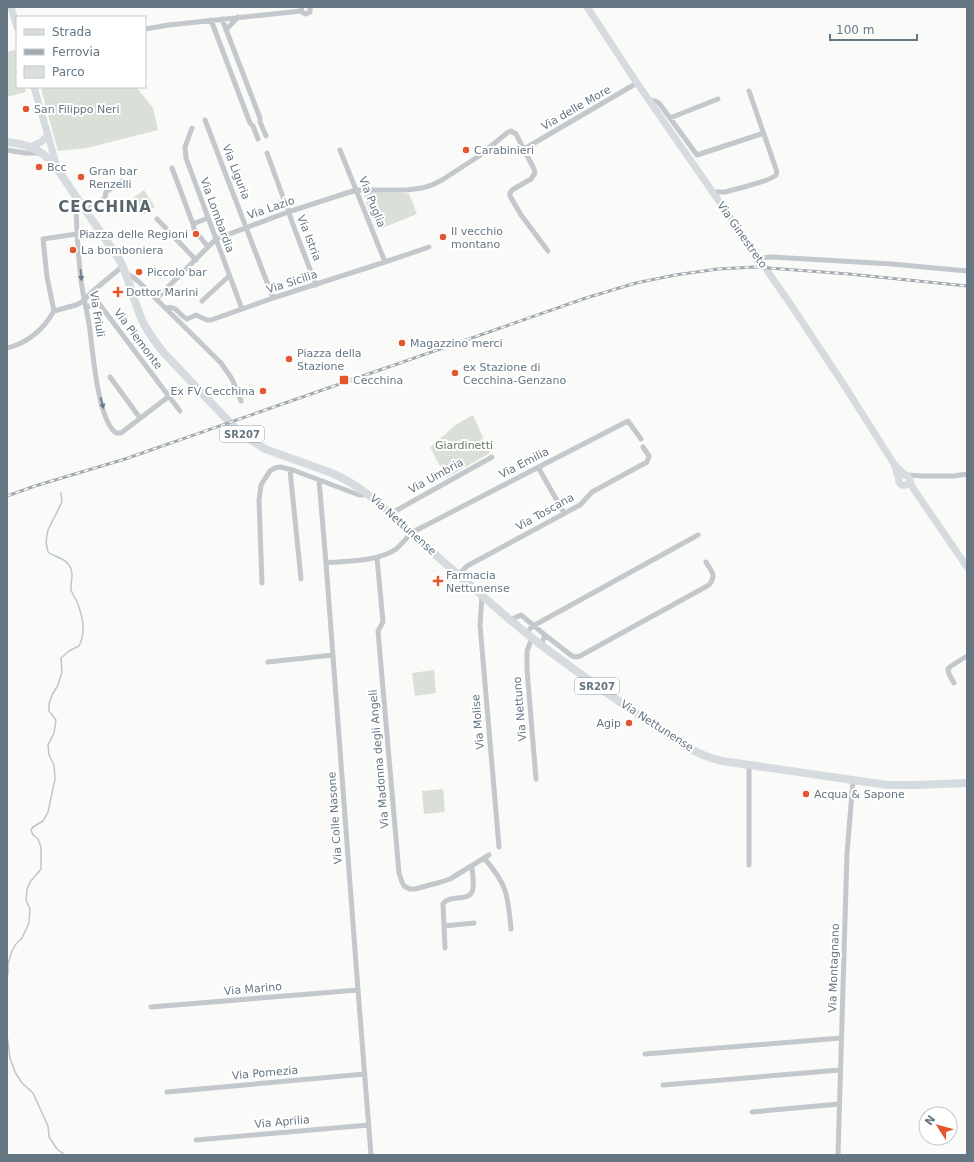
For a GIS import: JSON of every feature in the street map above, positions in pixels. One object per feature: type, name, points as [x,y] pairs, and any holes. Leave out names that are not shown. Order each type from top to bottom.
[{"type":"main road","name":"Via Nettunense","points":[[7,142],[30,146],[42,153],[57,167],[123,266],[142,321],[150,335],[164,353],[245,437],[260,446],[350,481],[367,493],[482,596],[541,645],[686,746],[713,759],[749,766],[853,781],[886,785],[967,783]]},
{"type":"street","points":[[11,7],[16,24]]},
{"type":"street","points":[[146,29],[301,9],[303,13],[308,14],[310,7]]},
{"type":"street","name":"Via Ginestreto","points":[[587,7],[637,83],[791,305],[894,464],[915,490],[967,567]]},
{"type":"street","points":[[226,30],[238,17]]},
{"type":"street","points":[[222,19],[266,136]]},
{"type":"street","points":[[211,20],[250,123],[253,126],[258,139]]},
{"type":"street","name":"Via delle More","points":[[524,149],[637,83]]},
{"type":"street","points":[[34,88],[57,167]]},
{"type":"street","points":[[712,192],[724,192],[770,179],[776,175],[776,169],[749,91]]},
{"type":"street","points":[[670,118],[718,99]]},
{"type":"street","points":[[650,101],[658,102],[696,155],[761,134]]},
{"type":"street","name":"Via Liguria","points":[[205,120],[273,298]]},
{"type":"street","name":"Via Lombardia","points":[[192,128],[185,147],[185,156],[242,309]]},
{"type":"street","name":"Via Lazio","points":[[156,300],[216,239],[288,212],[356,190],[407,190],[432,185],[440,182],[484,152],[510,131],[515,133],[524,149]]},
{"type":"street","points":[[30,146],[42,142],[47,136]]},
{"type":"street","points":[[524,149],[535,170],[535,175],[512,190],[510,196],[548,251]]},
{"type":"street","points":[[7,150],[25,153],[42,153]]},
{"type":"street","name":"Via Puglia","points":[[340,150],[385,262]]},
{"type":"street","name":"Via Istria","points":[[267,153],[316,284]]},
{"type":"street","points":[[172,168],[194,224],[194,229],[208,248]]},
{"type":"street","points":[[86,210],[105,198],[106,192],[122,181]]},
{"type":"street","name":"Via Friuli","points":[[75,194],[81,282],[87,308],[101,402],[112,428],[116,433],[121,433],[140,418]]},
{"type":"street","points":[[194,224],[208,218]]},
{"type":"street","points":[[157,219],[196,260]]},
{"type":"street","points":[[54,311],[47,277],[43,239],[77,234]]},
{"type":"street","name":"Via Sicilia","points":[[165,308],[174,308],[187,319],[196,315],[207,320],[211,320],[429,247]]},
{"type":"street","points":[[758,258],[772,257],[892,264],[967,272]]},
{"type":"street","points":[[7,348],[23,343],[34,335],[45,325],[54,311],[76,305],[85,300],[123,266]]},
{"type":"street","points":[[126,274],[137,280],[221,363],[232,379],[241,401]]},
{"type":"street","points":[[202,301],[229,276]]},
{"type":"street","name":"Via Piemonte","points":[[90,294],[97,301],[180,411]]},
{"type":"street","points":[[87,308],[97,301]]},
{"type":"street","points":[[110,377],[140,418],[168,397]]},
{"type":"street","name":"Via Emilia","points":[[411,533],[628,421],[642,438]]},
{"type":"street","name":"Via Toscana","points":[[459,575],[467,566],[582,503],[592,492],[647,462],[648,456],[643,447]]},
{"type":"street","name":"Via Umbria","points":[[390,514],[492,456]]},
{"type":"street","points":[[262,583],[259,500],[260,489],[270,471],[280,467],[319,480],[359,496],[367,493]]},
{"type":"street","points":[[538,467],[564,513]]},
{"type":"street","points":[[290,470],[301,579]]},
{"type":"street","points":[[905,479],[922,476],[954,476],[967,474]]},
{"type":"street","name":"Via Colle Nasone","points":[[319,480],[372,1155]]},
{"type":"street","points":[[326,562],[377,558],[396,549],[411,533]]},
{"type":"street","points":[[529,635],[533,626],[698,535]]},
{"type":"street","name":"Via Madonna degli Angeli","points":[[377,558],[383,622],[378,631],[400,878],[406,887],[413,889],[445,880],[489,855]]},
{"type":"street","points":[[510,620],[521,615],[572,656],[580,656],[709,585],[713,580],[713,574],[706,562]]},
{"type":"street","name":"Via Molise","points":[[482,596],[480,628],[499,847]]},
{"type":"street","name":"Via Nettuno","points":[[529,635],[527,669],[536,779]]},
{"type":"street","points":[[541,645],[545,635]]},
{"type":"street","points":[[268,662],[333,655]]},
{"type":"street","points":[[954,683],[948,674],[948,669],[967,656]]},
{"type":"street","points":[[749,766],[749,865]]},
{"type":"street","name":"Via Montagnano","points":[[838,1155],[847,853],[853,781]]},
{"type":"street","points":[[484,858],[498,875],[505,890],[509,906],[511,929]]},
{"type":"street","points":[[445,948],[443,905],[448,899],[468,896],[472,892],[472,866]]},
{"type":"street","points":[[444,926],[474,923]]},
{"type":"street","name":"Via Marino","points":[[151,1007],[358,990]]},
{"type":"street","points":[[645,1054],[841,1038]]},
{"type":"street","points":[[663,1085],[840,1070]]},
{"type":"street","name":"Via Pomezia","points":[[167,1092],[365,1074]]},
{"type":"street","points":[[752,1112],[839,1104]]},
{"type":"street","name":"Via Aprilia","points":[[196,1140],[369,1124]]},
{"type":"green space","points":[[15,50],[16,88],[25,88],[26,92],[7,97],[7,52]]},
{"type":"green space","points":[[137,88],[153,108],[158,130],[87,148],[58,151],[41,89]]},
{"type":"green space","points":[[144,190],[155,207],[144,214],[133,198]]},
{"type":"green space","points":[[366,192],[409,194],[417,214],[377,230],[367,206],[364,195]]},
{"type":"green space","name":"Giardinetti","points":[[473,415],[490,453],[446,478],[430,447],[457,424]]},
{"type":"green space","points":[[434,670],[436,693],[415,696],[412,673]]},
{"type":"green space","points":[[443,789],[445,812],[424,814],[422,791]]},
{"type":"waterway","points":[[7,976],[8,964],[12,951],[22,938],[29,923],[30,909],[26,900],[27,890],[30,882],[41,869],[41,847],[38,839],[33,835],[31,830],[43,821],[48,812],[55,779],[54,765],[49,755],[48,745],[54,733],[56,720],[49,711],[49,704],[62,672],[61,658],[69,651],[79,646],[83,631],[80,610],[71,590],[71,568],[65,561],[48,552],[46,542],[48,530],[62,502],[61,493]]},
{"type":"waterway","points":[[7,1035],[10,1058],[15,1072],[22,1083],[33,1093],[48,1126],[49,1137],[57,1149],[65,1155]]},
{"type":"railway","points":[[7,496],[125,459],[586,298],[636,283],[675,275],[718,269],[755,267],[849,274],[967,286]]},
{"type":"place","name":"San Filippo Neri","points":[[26,109]]},
{"type":"place","name":"Carabinieri","points":[[466,150]]},
{"type":"place","name":"Bcc","points":[[39,167]]},
{"type":"place","name":"Gran bar Renzelli","points":[[81,177]]},
{"type":"place","name":"Piazza delle Regioni","points":[[196,234]]},
{"type":"place","name":"Il vecchio montano","points":[[443,237]]},
{"type":"place","name":"La bomboniera","points":[[73,250]]},
{"type":"place","name":"Piccolo bar","points":[[139,272]]},
{"type":"place","name":"Dottor Marini","points":[[118,292]]},
{"type":"place","name":"Magazzino merci","points":[[402,343]]},
{"type":"place","name":"Piazza della Stazione","points":[[289,359]]},
{"type":"place","name":"ex Stazione di Cecchina-Genzano","points":[[455,373]]},
{"type":"place","name":"Cecchina","points":[[344,380]]},
{"type":"place","name":"Ex FV Cecchina","points":[[263,391]]},
{"type":"place","name":"Farmacia Nettunense","points":[[438,581]]},
{"type":"place","name":"Agip","points":[[629,723]]},
{"type":"place","name":"Acqua & Sapone","points":[[806,794]]},
{"type":"district","name":"CECCHINA","points":[[105,207]]}]
